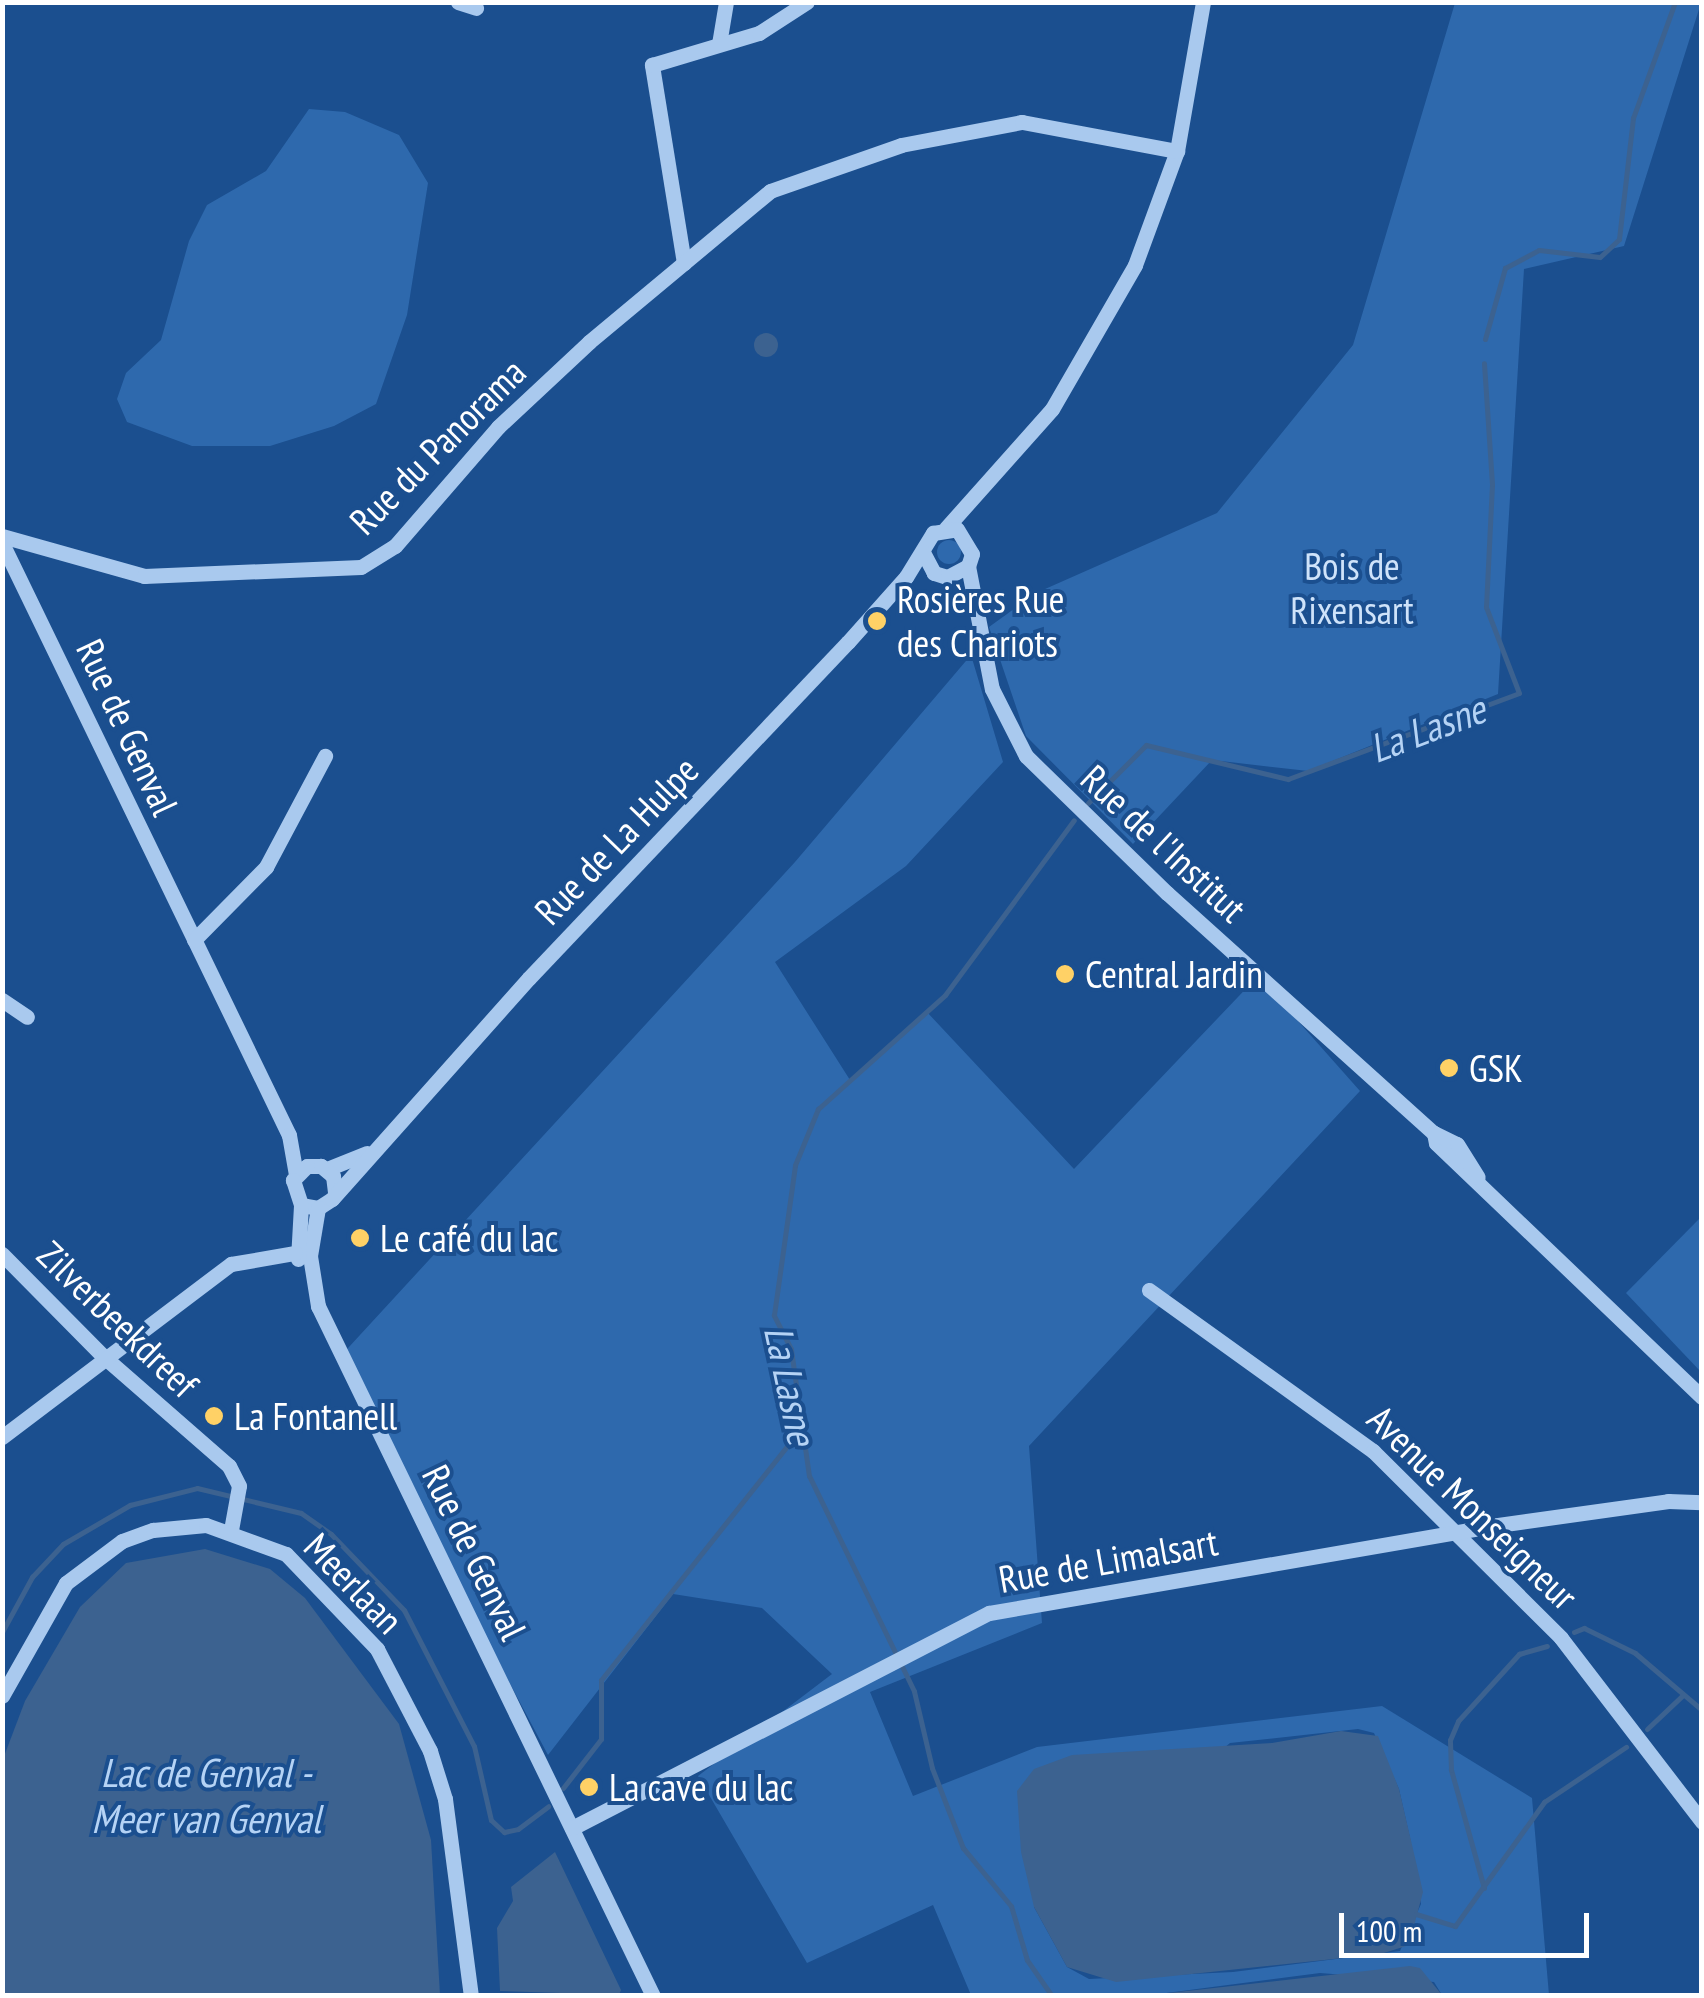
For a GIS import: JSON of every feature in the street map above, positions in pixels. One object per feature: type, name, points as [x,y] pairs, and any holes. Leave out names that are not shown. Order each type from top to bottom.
[{"type":"street","points":[[458,2],[476,8]]},
{"type":"street","points":[[719,44],[726,2]]},
{"type":"street","points":[[684,263],[652,65],[781,24],[808,2]]},
{"type":"street","points":[[970,593],[941,575],[923,552],[928,538],[969,507],[1052,409],[1106,324],[1177,151],[1203,2]]},
{"type":"street","name":"Rue du Panorama","points":[[2,539],[144,576],[361,567],[395,546],[524,402],[684,263],[794,180],[954,132],[1043,123],[1177,151]]},
{"type":"street","points":[[906,577],[941,575],[968,566],[969,507]]},
{"type":"street","points":[[946,528],[966,536]]},
{"type":"street","name":"Rue de Genval","points":[[2,539],[295,1149]]},
{"type":"street","name":"Rue de La Hulpe","points":[[335,1192],[906,577],[923,552]]},
{"type":"street","name":"Rue de l'Institut","points":[[968,566],[970,593],[992,689],[1026,756],[1166,893],[1434,1133],[1484,1190],[1702,1397]]},
{"type":"street","points":[[194,940],[266,867],[325,756]]},
{"type":"street","points":[[2,1000],[27,1017]]},
{"type":"street","points":[[295,1149],[320,1167],[335,1192],[318,1208],[312,1282]]},
{"type":"street","points":[[295,1149],[292,1194],[301,1205],[318,1208]]},
{"type":"street","name":"Rue de La Hulpe","points":[[320,1167],[375,1150]]},
{"type":"street","points":[[296,1174],[320,1167]]},
{"type":"street","points":[[2,1437],[103,1356],[231,1264],[295,1253],[301,1205]]},
{"type":"street","name":"Rue de Genval","points":[[295,1253],[653,1996]]},
{"type":"street","name":"Zilverbeekdreef","points":[[2,1254],[103,1356],[228,1466],[239,1486],[231,1530]]},
{"type":"street","name":"Avenue Monseigneur","points":[[1149,1290],[1337,1420],[1455,1532],[1561,1638],[1702,1822]]},
{"type":"street","name":"Rue de Limalsart","points":[[572,1828],[908,1649],[1011,1608],[1455,1532],[1668,1500],[1702,1502]]},
{"type":"street","name":"Meerlaan","points":[[2,1696],[47,1612],[91,1561],[153,1530],[231,1530],[286,1554],[322,1585],[404,1692],[445,1799],[461,1949],[471,1996]]},
{"type":"green space","name":"Bois de Rixensart","points":[[1455,3],[1701,3],[1624,246],[1524,269],[1498,694],[1308,771],[1212,760],[1133,844],[1026,736],[989,627],[1036,593],[1217,513],[1353,345]]},
{"type":"green space","points":[[309,109],[345,112],[399,135],[428,183],[407,315],[376,404],[334,426],[270,446],[192,446],[127,422],[117,399],[126,373],[161,340],[189,241],[207,205],[266,171]]},
{"type":"green space","points":[[949,540],[958,543],[958,561],[949,564],[940,561],[937,552],[940,543]]},
{"type":"green space","points":[[971,655],[1003,762],[906,866],[775,962],[850,1080],[926,1011],[1074,1169],[1258,976],[1360,1091],[1029,1446],[1042,1623],[870,1692],[913,1796],[1037,1747],[1382,1706],[1532,1798],[1549,1995],[1442,1995],[1434,1982],[1320,1973],[1151,1995],[971,1995],[933,1905],[807,1963],[698,1776],[832,1674],[762,1608],[673,1594],[548,1755],[337,1360],[795,862]],"holes":[[[1358,1729],[1374,1733],[1399,1789],[1421,1904],[1400,1951],[1233,1972],[1089,1979],[1067,1967],[1034,1907],[1230,1743]]]},
{"type":"green space","points":[[1701,1217],[1701,1372],[1626,1293]]},
{"type":"water","points":[[766,333],[775,336],[775,354],[766,357],[757,354],[754,345],[757,336]]},
{"type":"water","name":"Lac de Genval - Meer van Genval","points":[[205,1549],[270,1569],[305,1598],[399,1724],[431,1840],[440,1995],[5,1995],[3,1759],[25,1701],[80,1607],[126,1563]]},
{"type":"water","points":[[1341,1731],[1378,1736],[1399,1789],[1423,1892],[1409,1945],[1381,1954],[1116,1982],[1067,1967],[1034,1907],[1021,1852],[1017,1791],[1034,1769],[1072,1755],[1272,1743]]},
{"type":"water","points":[[555,1852],[621,1990],[619,1995],[500,1991],[497,1928],[513,1901],[511,1887]]},
{"type":"water","points":[[1420,1968],[1442,1995],[1151,1995]]},
{"type":"waterway","name":"La Lasne","points":[[1485,339],[1505,268],[1539,250],[1600,257],[1619,239],[1633,118],[1675,2]]},
{"type":"waterway","name":"La Lasne","points":[[1088,803],[1146,745],[1288,779],[1519,693],[1486,607],[1492,484],[1484,363]]},
{"type":"waterway","name":"La Lasne","points":[[1052,1996],[1027,1960],[1011,1906],[963,1848],[932,1768],[914,1691],[809,1476],[791,1349],[774,1315],[795,1165],[818,1109],[945,995],[1074,820]]},
{"type":"waterway","points":[[563,1788],[601,1739],[601,1680],[800,1430]]},
{"type":"waterway","points":[[2,1632],[32,1577],[63,1544],[130,1505],[197,1488],[301,1513],[331,1534],[404,1610],[474,1746],[491,1820],[504,1832],[518,1829],[548,1806]]},
{"type":"waterway","points":[[1574,1632],[1584,1628],[1635,1653],[1702,1710]]},
{"type":"waterway","points":[[1484,1888],[1451,1770],[1450,1740],[1458,1721],[1519,1654],[1547,1646]]},
{"type":"waterway","points":[[1647,1729],[1683,1695]]},
{"type":"waterway","points":[[1416,1914],[1455,1926],[1544,1802],[1626,1747]]},
{"type":"place","name":"Rosières Rue des Chariots","points":[[877,621]]},
{"type":"place","name":"Central Jardin","points":[[1065,974]]},
{"type":"place","name":"GSK","points":[[1449,1068]]},
{"type":"place","name":"Le café du lac","points":[[360,1238]]},
{"type":"place","name":"La Fontanell","points":[[214,1416]]},
{"type":"place","name":"La cave du lac","points":[[589,1787]]}]
